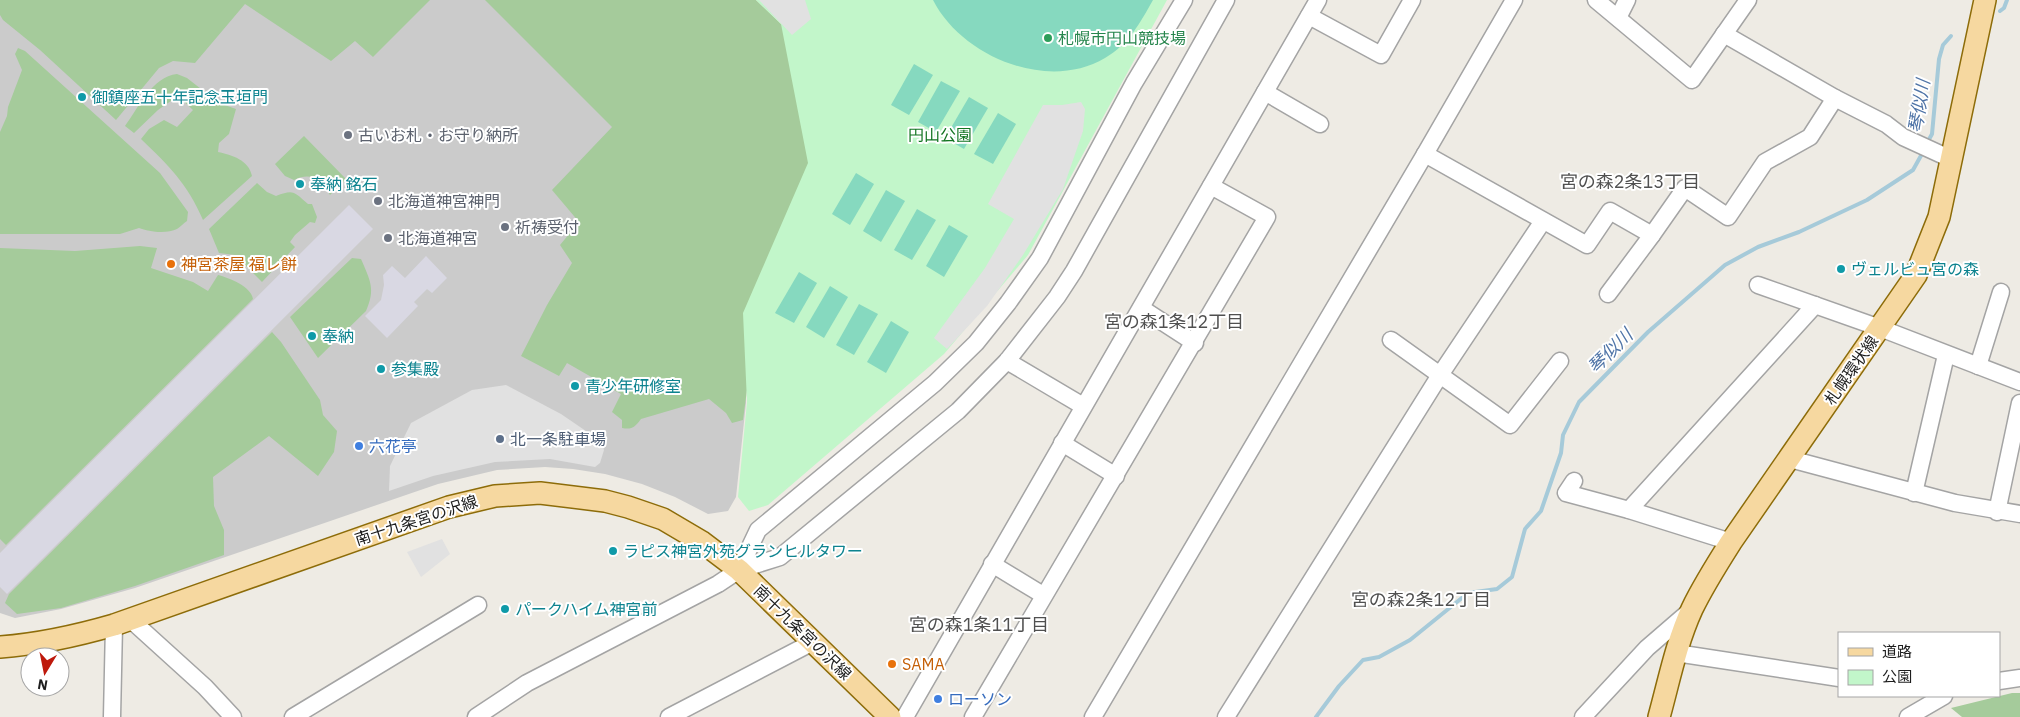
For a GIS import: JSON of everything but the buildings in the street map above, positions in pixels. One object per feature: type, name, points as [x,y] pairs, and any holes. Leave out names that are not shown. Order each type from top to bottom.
[{"type":"main road","name":"札幌環状線","points":[[1659,717],[1676,653],[1692,609],[1730,542],[1790,459],[1916,275],[1939,217],[1945,156],[1985,0]]},
{"type":"main road","name":"南十九条宮の沢線","points":[[0,647],[29,645],[70,638],[122,622],[449,506],[495,496],[540,493],[573,496],[628,506],[671,524],[702,542],[739,570],[890,717]]},
{"type":"street","points":[[739,570],[758,530],[935,383],[976,343],[1008,303],[1040,258],[1134,83],[1184,0]]},
{"type":"street","points":[[476,717],[527,683],[718,584],[739,570],[780,557],[958,411],[1007,361],[1052,304],[1074,271],[1226,0]]},
{"type":"street","points":[[905,717],[1318,0]]},
{"type":"street","points":[[1309,16],[1381,55],[1412,0]]},
{"type":"street","points":[[1093,717],[1514,0]]},
{"type":"street","points":[[1596,0],[1692,80],[1748,0]]},
{"type":"street","points":[[1618,18],[1627,0]]},
{"type":"street","points":[[1724,34],[1835,98],[1886,124],[1903,137],[1945,156]]},
{"type":"street","points":[[1265,92],[1320,124]]},
{"type":"street","points":[[1608,294],[1685,188],[1728,217],[1765,162],[1810,137],[1835,98]]},
{"type":"street","points":[[1425,154],[1587,245],[1610,211],[1652,235]]},
{"type":"street","points":[[973,717],[1043,596],[1195,343],[1267,217],[1211,186]]},
{"type":"street","points":[[1226,717],[1440,375],[1543,222]]},
{"type":"street","points":[[1758,285],[1880,328],[2020,382]]},
{"type":"street","points":[[1978,366],[2001,292]]},
{"type":"street","points":[[1629,510],[1815,305]]},
{"type":"street","points":[[1141,308],[1195,343]]},
{"type":"street","points":[[1391,340],[1510,425],[1560,361]]},
{"type":"street","points":[[1914,493],[1946,355]]},
{"type":"street","points":[[1007,361],[1084,406]]},
{"type":"street","points":[[1997,512],[2020,403]]},
{"type":"street","points":[[1062,443],[1116,476]]},
{"type":"street","points":[[1790,459],[1914,493],[1997,512],[2020,514]]},
{"type":"street","points":[[1574,482],[1566,493],[1629,510],[1730,542]]},
{"type":"street","points":[[992,564],[1043,596]]},
{"type":"street","points":[[294,717],[478,605]]},
{"type":"street","points":[[1583,717],[1647,648],[1692,609]]},
{"type":"street","points":[[112,717],[122,622]]},
{"type":"street","points":[[122,622],[206,687],[233,717]]},
{"type":"street","points":[[669,717],[813,642]]},
{"type":"street","points":[[1676,653],[1838,678]]},
{"type":"street","points":[[2000,681],[2020,678]]},
{"type":"street","points":[[1908,717],[1942,697]]},
{"type":"shaded area","name":"北海道神宮","points":[[0,0],[755,0],[743,313],[746,403],[736,497],[728,511],[708,514],[675,497],[642,484],[605,474],[545,467],[497,470],[438,484],[135,588],[61,609],[15,618],[0,613]]},
{"type":"shaded area","points":[[759,0],[805,0],[811,19],[792,35]]},
{"type":"shaded area","points":[[1081,102],[1085,109],[1083,131],[1063,189],[1023,255],[987,306],[947,349],[934,338],[985,268],[1014,219],[988,204],[1043,105]]},
{"type":"shaded area","points":[[349,205],[373,229],[7,594],[0,587],[0,553]]},
{"type":"shaded area","points":[[426,256],[447,278],[432,293],[427,289],[414,302],[418,306],[387,338],[365,316],[381,300],[384,285],[383,275],[392,266],[405,278]]},
{"type":"shaded area","name":"北一条駐車場","points":[[506,385],[561,414],[602,442],[604,450],[600,463],[595,467],[550,459],[495,462],[433,476],[389,491],[390,466],[411,423],[472,390]]},
{"type":"shaded area","points":[[442,539],[450,554],[421,577],[407,552]]},
{"type":"green space","points":[[0,0],[430,0],[373,57],[355,41],[331,61],[245,4],[195,63],[173,61],[159,68],[116,120],[40,50],[3,20],[0,15]]},
{"type":"green space","points":[[485,0],[756,0],[828,69],[829,154],[757,315],[743,420],[732,423],[726,413],[709,399],[641,419],[635,426],[628,429],[622,428],[622,420],[612,412],[621,394],[567,363],[559,376],[521,356],[547,305],[572,263],[560,245],[579,222],[552,190],[612,127]]},
{"type":"green space","name":"円山公園","points":[[756,0],[1167,0],[1028,255],[944,354],[768,505],[749,511],[738,497],[747,402],[743,313],[808,163],[781,24]]},
{"type":"green space","name":"札幌市円山競技場","points":[[933,0],[1153,0],[1127,40],[1105,58],[1082,68],[1058,71],[1033,70],[1008,63],[985,52],[964,38],[946,20]]},
{"type":"green space","points":[[18,48],[25,51],[160,173],[188,212],[187,221],[173,231],[163,232],[139,228],[120,234],[0,234],[0,132],[22,70],[15,54]]},
{"type":"green space","points":[[914,64],[933,75],[909,115],[891,105]]},
{"type":"green space","points":[[177,74],[187,78],[219,103],[236,109],[229,134],[219,143],[218,152],[244,162],[252,176],[203,220],[184,185],[141,139],[149,129],[164,120],[177,127],[193,110],[178,96],[158,110],[134,133],[125,126],[153,87],[168,76]]},
{"type":"green space","points":[[941,81],[960,91],[936,132],[918,122]]},
{"type":"green space","points":[[969,97],[988,108],[964,149],[945,138]]},
{"type":"green space","points":[[998,113],[1016,124],[993,164],[974,154]]},
{"type":"green space","points":[[304,136],[346,179],[330,195],[324,185],[316,178],[306,176],[294,180],[285,176],[275,164]]},
{"type":"green space","points":[[856,173],[874,184],[850,225],[832,214]]},
{"type":"green space","points":[[257,183],[267,192],[276,196],[290,192],[296,194],[308,204],[312,204],[317,217],[315,223],[310,222],[295,235],[290,242],[295,247],[262,282],[235,255],[219,253],[209,229]]},
{"type":"green space","points":[[886,190],[905,201],[881,242],[863,231]]},
{"type":"green space","points":[[917,209],[936,220],[912,260],[894,250]]},
{"type":"green space","points":[[949,225],[968,236],[944,277],[926,266]]},
{"type":"green space","points":[[140,246],[157,248],[151,268],[193,282],[208,291],[218,275],[223,276],[244,286],[253,299],[6,545],[0,539],[0,248],[75,251]]},
{"type":"green space","points":[[352,258],[361,259],[367,273],[371,285],[369,303],[366,311],[318,358],[290,317]]},
{"type":"green space","points":[[799,272],[817,283],[794,323],[775,313]]},
{"type":"green space","points":[[830,286],[848,297],[824,338],[806,327]]},
{"type":"green space","points":[[859,304],[878,314],[854,355],[836,345]]},
{"type":"green space","points":[[891,321],[909,332],[886,373],[867,362]]},
{"type":"green space","points":[[272,332],[281,342],[320,400],[323,415],[337,431],[334,452],[318,476],[269,436],[213,477],[214,506],[224,530],[224,555],[135,586],[61,608],[17,614],[5,603],[9,594]]},
{"type":"green space","points":[[2020,693],[2020,717],[1962,717],[1951,708],[2000,697]]},
{"type":"waterway","name":"琴似川","points":[[2000,11],[2004,8],[2007,0]]},
{"type":"waterway","name":"琴似川","points":[[1927,143],[1932,134],[1939,59],[1943,45],[1951,36]]},
{"type":"waterway","name":"琴似川","points":[[1316,717],[1339,686],[1363,660],[1379,657],[1410,640],[1468,593],[1497,589],[1512,577],[1525,529],[1541,511],[1561,453],[1563,435],[1579,402],[1648,332],[1725,265],[1758,247],[1799,232],[1867,200],[1913,170],[1923,152]]},
{"type":"place","name":"札幌市円山競技場","points":[[1048,38]]},
{"type":"place","name":"御鎮座五十年記念玉垣門","points":[[82,97]]},
{"type":"place","name":"古いお札・お守り納所","points":[[348,135]]},
{"type":"place","name":"奉納 銘石","points":[[300,184]]},
{"type":"place","name":"北海道神宮神門","points":[[378,201]]},
{"type":"place","name":"祈祷受付","points":[[505,227]]},
{"type":"place","name":"北海道神宮","points":[[388,238]]},
{"type":"place","name":"神宮茶屋 福レ餅","points":[[171,264]]},
{"type":"place","name":"ヴェルビュ宮の森","points":[[1841,269]]},
{"type":"place","name":"奉納","points":[[312,336]]},
{"type":"place","name":"参集殿","points":[[381,369]]},
{"type":"place","name":"青少年研修室","points":[[575,386]]},
{"type":"place","name":"北一条駐車場","points":[[500,439]]},
{"type":"place","name":"六花亭","points":[[359,446]]},
{"type":"place","name":"ラピス神宮外苑グランヒルタワー","points":[[613,551]]},
{"type":"place","name":"パークハイム神宮前","points":[[505,609]]},
{"type":"place","name":"SAMA","points":[[892,664]]},
{"type":"place","name":"ローソン","points":[[938,699]]},
{"type":"district","name":"宮の森2条13丁目","points":[[1630,181]]},
{"type":"district","name":"宮の森1条12丁目","points":[[1174,321]]},
{"type":"district","name":"宮の森2条12丁目","points":[[1421,599]]},
{"type":"district","name":"宮の森1条11丁目","points":[[979,624]]}]
